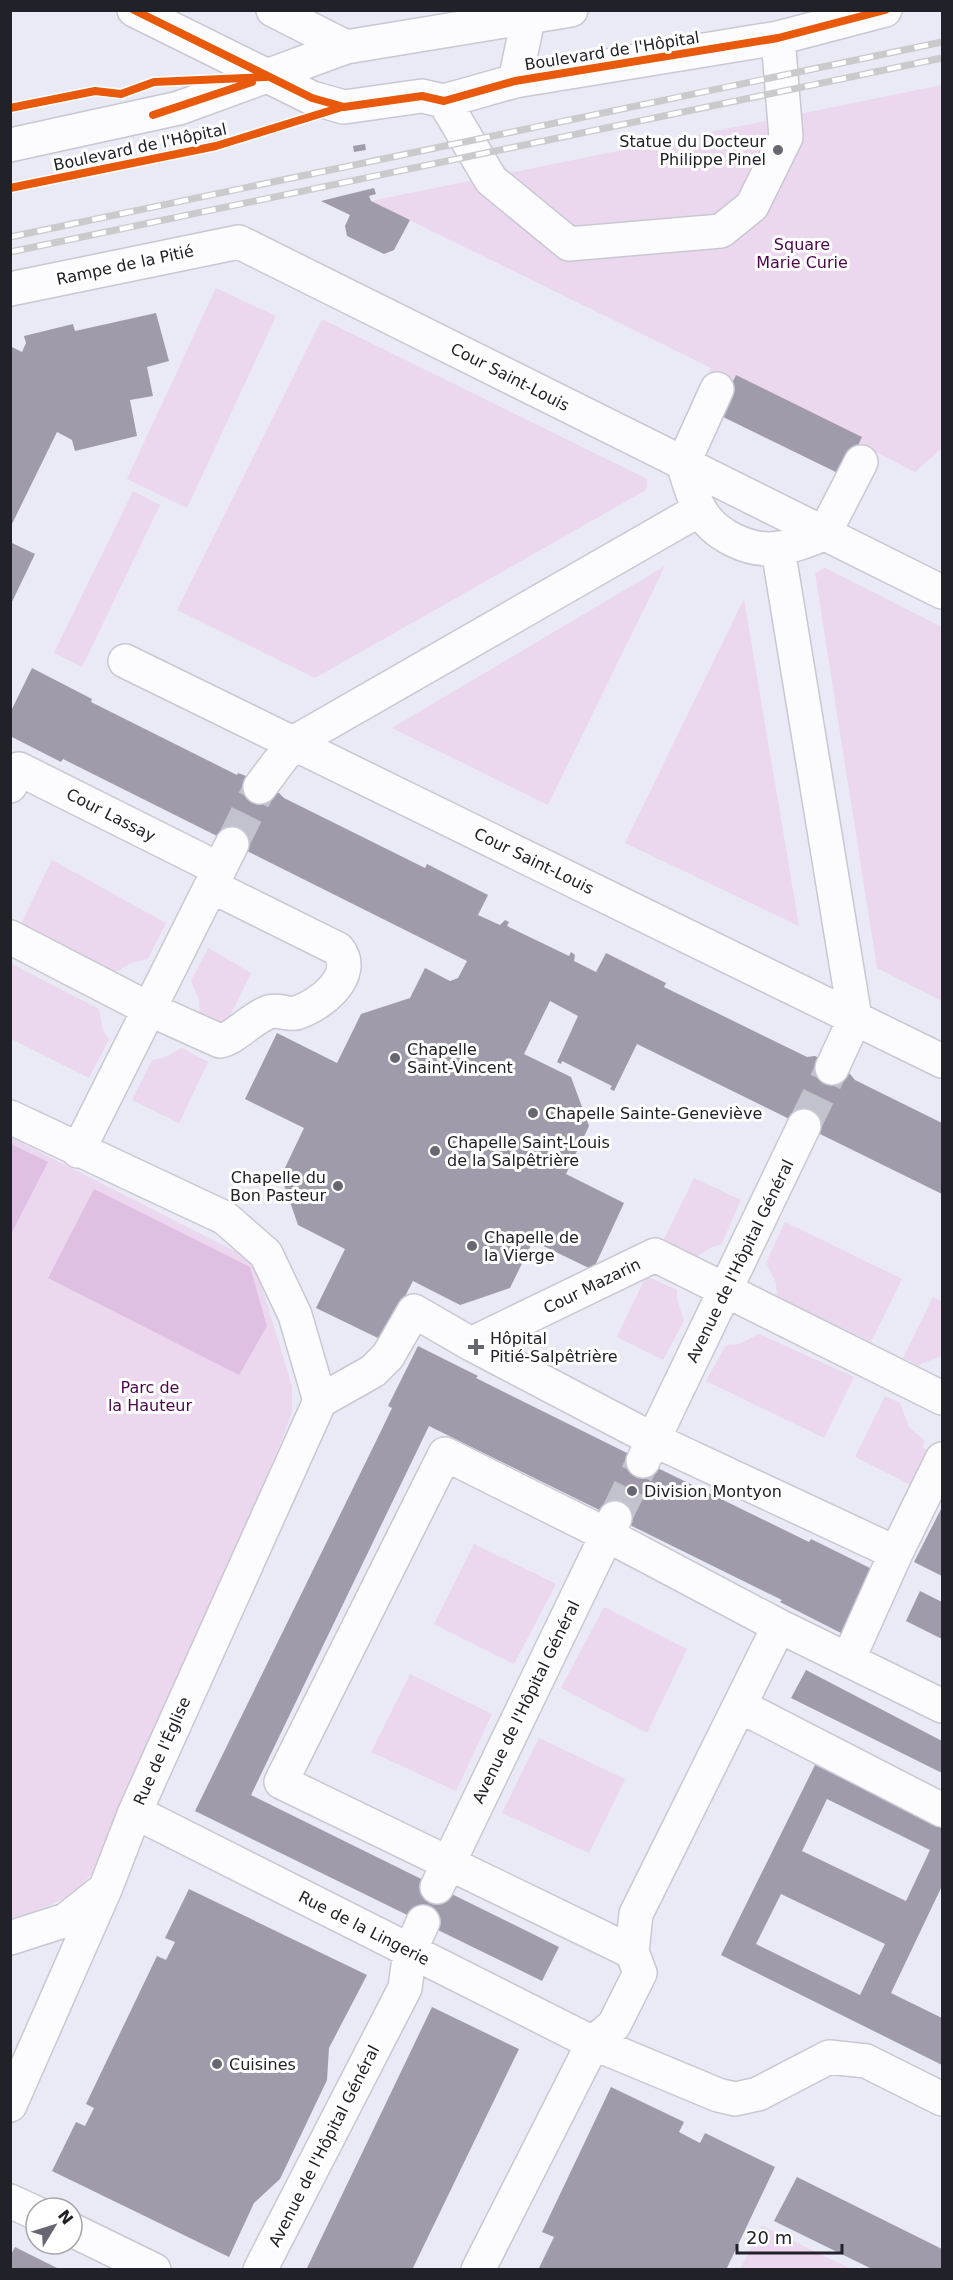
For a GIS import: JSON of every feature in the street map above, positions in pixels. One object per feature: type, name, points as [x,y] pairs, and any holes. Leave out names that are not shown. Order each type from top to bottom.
[{"type":"main road","points":[[134,10],[269,77]]},
{"type":"main road","points":[[273,10],[346,47]]},
{"type":"main road","name":"Boulevard de l'Hôpital","points":[[10,145],[153,115],[269,77],[346,47],[529,14],[571,10]]},
{"type":"main road","name":"Boulevard de l'Hôpital","points":[[269,77],[312,98],[344,107],[422,96],[444,101],[515,81],[778,38],[885,10]]},
{"type":"main road","points":[[515,81],[529,14]]},
{"type":"main road","points":[[444,101],[491,180],[569,244],[722,231],[752,206],[786,137],[778,38]]},
{"type":"main road","name":"Rampe de la Pitié","points":[[10,289],[239,242]]},
{"type":"main road","name":"Cour Saint-Louis","points":[[239,242],[942,592]]},
{"type":"main road","points":[[717,389],[683,464],[699,510],[714,527],[732,539],[754,548],[778,549],[824,534],[861,462]]},
{"type":"main road","points":[[260,787],[293,743],[699,510]]},
{"type":"main road","points":[[778,549],[855,1018],[832,1068]]},
{"type":"main road","name":"Cour Saint-Louis","points":[[125,661],[942,1061]]},
{"type":"main road","name":"Cour Lassay","points":[[10,786],[19,769],[221,866]]},
{"type":"main road","points":[[10,937],[149,1009],[215,1040],[225,1040],[270,1011],[295,1014],[326,999],[345,965],[343,956],[338,949],[221,866],[149,1009],[78,1151]]},
{"type":"main road","points":[[10,1117],[78,1151],[225,1218],[266,1254],[295,1315],[320,1401],[373,1371],[388,1356],[414,1311],[649,1450],[896,1553]]},
{"type":"main road","name":"Avenue de l'Hôpital Général","points":[[649,1450],[804,1126]]},
{"type":"main road","name":"Cour Mazarin","points":[[471,1344],[655,1255],[942,1398]]},
{"type":"main road","name":"Rue de l'Église","points":[[10,2105],[106,1887],[135,1812],[320,1401]]},
{"type":"main road","points":[[632,1952],[442,1874],[281,1782],[445,1454],[611,1527],[779,1626],[942,1706]]},
{"type":"main road","points":[[848,1660],[896,1553],[942,1459]]},
{"type":"main road","name":"Avenue de l'Hôpital Général","points":[[442,1874],[611,1527]]},
{"type":"main road","points":[[478,2270],[593,2043],[614,2025],[640,1973],[632,1952],[636,1914],[779,1626]]},
{"type":"main road","points":[[740,1706],[942,1810]]},
{"type":"main road","name":"Rue de la Lingerie","points":[[135,1812],[593,2043],[718,2095],[735,2099],[758,2094],[829,2056],[866,2061],[942,2099]]},
{"type":"main road","points":[[10,1938],[66,1920],[106,1887]]},
{"type":"main road","name":"Avenue de l'Hôpital Général","points":[[260,2270],[405,1988],[410,1951],[423,1922]]},
{"type":"main road","points":[[10,2201],[24,2207]]},
{"type":"main road","points":[[84,2236],[154,2270]]},
{"type":"green space","name":"Square Marie Curie","points":[[942,85],[942,448],[915,472],[876,452],[869,466],[853,457],[862,437],[736,375],[726,394],[705,383],[711,368],[371,201]]},
{"type":"green space","points":[[216,288],[276,316],[187,508],[127,479]]},
{"type":"green space","points":[[322,319],[647,479],[646,490],[315,678],[177,610]]},
{"type":"green space","points":[[133,491],[160,505],[82,667],[54,653]]},
{"type":"green space","points":[[665,566],[548,805],[392,728]]},
{"type":"green space","points":[[825,568],[942,627],[942,1001],[877,968],[815,573]]},
{"type":"green space","points":[[744,599],[799,926],[625,843]]},
{"type":"green space","points":[[52,860],[166,923],[148,959],[131,963],[116,972],[20,926]]},
{"type":"green space","points":[[208,948],[251,973],[225,1026],[200,1013],[199,1000],[191,981]]},
{"type":"green space","points":[[10,963],[99,1009],[103,1030],[109,1039],[89,1078],[11,1039]]},
{"type":"green space","points":[[182,1048],[208,1062],[179,1123],[132,1100],[152,1060],[163,1058]]},
{"type":"green space","name":"Parc de la Hauteur","points":[[10,1137],[254,1261],[292,1386],[292,1411],[284,1435],[99,1862],[72,1893],[50,1905],[11,1919]]},
{"type":"green space","points":[[694,1178],[741,1200],[721,1245],[712,1247],[692,1259],[662,1243]]},
{"type":"green space","points":[[785,1222],[902,1279],[871,1342],[777,1297],[776,1283],[766,1263]]},
{"type":"green space","points":[[646,1276],[677,1290],[677,1299],[684,1321],[663,1360],[617,1337]]},
{"type":"green space","points":[[933,1297],[942,1302],[942,1356],[918,1365],[903,1358]]},
{"type":"green space","points":[[759,1334],[854,1377],[824,1438],[706,1381],[726,1345],[739,1344]]},
{"type":"green space","points":[[885,1396],[900,1403],[909,1427],[925,1441],[922,1447],[928,1451],[911,1485],[855,1457]]},
{"type":"green space","points":[[474,1544],[556,1584],[514,1664],[434,1624]]},
{"type":"green space","points":[[604,1607],[687,1649],[647,1733],[561,1688]]},
{"type":"green space","points":[[410,1674],[492,1714],[456,1791],[371,1752]]},
{"type":"green space","points":[[539,1738],[625,1779],[589,1853],[502,1813]]},
{"type":"green space","points":[[762,2226],[851,2269],[740,2269]]},
{"type":"shaded area","points":[[11,1144],[48,1162],[11,1234]]},
{"type":"shaded area","points":[[94,1189],[250,1267],[267,1326],[239,1375],[48,1278]]},
{"type":"building","points":[[365,144],[366,150],[354,152],[353,146]]},
{"type":"building","points":[[374,188],[376,194],[369,196],[371,201],[410,220],[394,250],[384,254],[347,236],[345,226],[350,215],[321,201]]},
{"type":"building","points":[[156,313],[169,361],[147,367],[153,396],[130,400],[137,436],[75,451],[72,440],[57,432],[10,528],[10,346],[22,352],[26,343],[24,336],[73,324],[75,331]]},
{"type":"building","points":[[736,375],[862,437],[844,476],[717,414]]},
{"type":"building","points":[[10,542],[35,554],[10,606]]},
{"type":"building","points":[[32,668],[92,699],[91,702],[237,775],[238,773],[249,777],[284,798],[425,868],[427,864],[488,895],[478,915],[500,925],[505,920],[509,922],[507,926],[513,929],[569,956],[571,952],[575,955],[574,961],[596,972],[606,953],[666,983],[664,987],[807,1057],[815,1056],[850,1074],[855,1080],[942,1123],[942,1194],[637,1044],[614,1091],[610,1089],[612,1086],[562,1061],[561,1064],[557,1062],[578,1016],[550,1001],[524,1054],[571,1077],[589,1126],[566,1174],[624,1203],[593,1270],[533,1241],[510,1288],[460,1305],[413,1281],[382,1340],[316,1308],[345,1249],[298,1225],[281,1176],[304,1128],[245,1099],[277,1033],[337,1063],[361,1014],[410,998],[425,968],[450,981],[458,978],[467,961],[63,759],[61,762],[10,736],[10,713]]},
{"type":"building","points":[[418,1346],[478,1376],[476,1378],[627,1453],[809,1542],[811,1539],[872,1569],[841,1633],[780,1602],[782,1600],[429,1426],[251,1795],[559,1947],[542,1981],[195,1811],[381,1431],[392,1408],[388,1406]]},
{"type":"building","points":[[942,1509],[942,1576],[914,1562]]},
{"type":"building","points":[[920,1591],[942,1602],[942,1639],[906,1621]]},
{"type":"building","points":[[806,1670],[942,1741],[942,1773],[791,1698]]},
{"type":"building","points":[[815,1765],[942,1827],[942,1886],[891,1993],[942,2018],[942,2065],[721,1955]],"holes":[[[827,1799],[930,1850],[906,1901],[802,1851]],[[781,1894],[885,1944],[860,1995],[756,1944]]]},
{"type":"building","name":"Cuisines","points":[[189,1889],[367,1975],[329,2048],[327,2080],[280,2179],[254,2203],[229,2257],[52,2171],[76,2122],[85,2126],[94,2108],[86,2104],[157,1956],[166,1960],[175,1942],[165,1938]]},
{"type":"building","points":[[432,2007],[519,2049],[412,2270],[306,2270]]},
{"type":"building","points":[[611,2087],[684,2122],[679,2132],[700,2143],[705,2133],[775,2167],[726,2270],[538,2270],[554,2237],[542,2232]]},
{"type":"building","points":[[797,2177],[942,2249],[942,2270],[874,2270],[774,2221]]},
{"type":"building","points":[[15,2247],[24,2252],[24,2256],[33,2256],[61,2270],[10,2270],[10,2256]]},
{"type":"tunnel","points":[[232,844],[260,787]]},
{"type":"tunnel","points":[[804,1126],[832,1068]]},
{"type":"tunnel","points":[[615,1518],[643,1461]]},
{"type":"railway","points":[[10,237],[942,42]]},
{"type":"railway","points":[[10,252],[942,58]]},
{"type":"cycle path","points":[[134,10],[312,98],[344,107],[422,96],[444,101],[515,81],[778,38],[885,10]]},
{"type":"cycle path","points":[[10,108],[95,91],[121,94],[154,82],[266,77]]},
{"type":"cycle path","points":[[153,115],[252,82]]},
{"type":"cycle path","points":[[10,188],[216,146],[342,107]]},
{"type":"place","name":"Statue du Docteur Philippe Pinel","points":[[778,150]]},
{"type":"place","name":"Chapelle Saint-Vincent","points":[[395,1058]]},
{"type":"place","name":"Chapelle Sainte-Geneviève","points":[[533,1113]]},
{"type":"place","name":"Chapelle Saint-Louis de la Salpêtrière","points":[[435,1151]]},
{"type":"place","name":"Chapelle du Bon Pasteur","points":[[338,1186]]},
{"type":"place","name":"Chapelle de la Vierge","points":[[472,1246]]},
{"type":"place","name":"Hôpital Pitié-Salpêtrière","points":[[476,1347]]},
{"type":"place","name":"Division Montyon","points":[[632,1491]]},
{"type":"place","name":"Cuisines","points":[[217,2064]]}]
